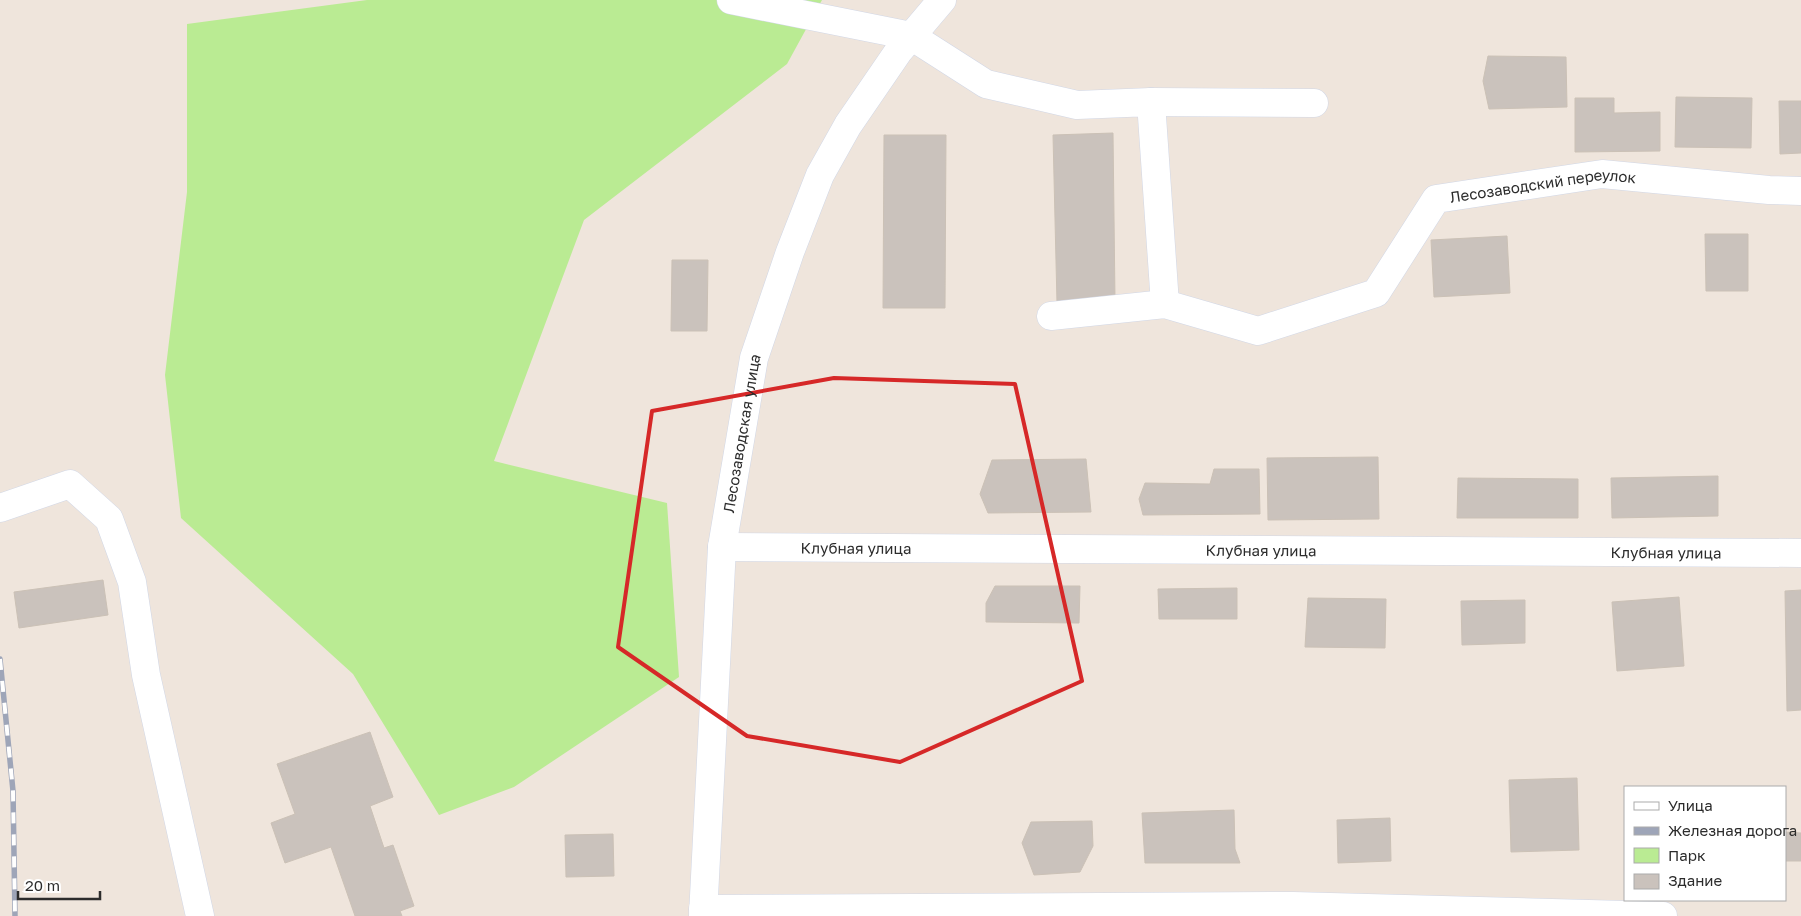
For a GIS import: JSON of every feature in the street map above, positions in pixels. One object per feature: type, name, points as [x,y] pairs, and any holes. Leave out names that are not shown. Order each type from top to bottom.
[{"type":"street","points":[[731,0],[911,36],[986,84],[1077,105],[1151,102],[1314,103]]},
{"type":"street","name":"Лесозаводская улица","points":[[703,913],[722,546],[754,358],[790,252],[820,175],[848,125],[898,52],[942,0]]},
{"type":"street","points":[[1051,316],[1165,304],[1151,102]]},
{"type":"street","name":"Лесозаводский переулок","points":[[1165,304],[1258,331],[1376,293],[1436,199],[1602,174],[1769,190],[1801,191]]},
{"type":"street","points":[[0,508],[70,484],[109,519],[132,582],[146,675],[200,916]]},
{"type":"street","name":"Клубная улица","points":[[722,546],[1801,554]]},
{"type":"street","points":[[703,913],[1283,906],[1367,912],[1663,916]]},
{"type":"highlighted area","points":[[834,378],[1015,384],[1082,681],[900,762],[747,736],[618,647],[652,411]]},
{"type":"green space","points":[[367,0],[822,0],[787,64],[584,220],[494,461],[667,503],[679,677],[514,787],[439,815],[353,674],[181,518],[165,375],[187,192],[187,24]]},
{"type":"building","points":[[1488,56],[1566,57],[1567,107],[1489,109],[1483,81]]},
{"type":"building","points":[[1676,97],[1752,98],[1751,148],[1675,147]]},
{"type":"building","points":[[1575,98],[1614,98],[1614,113],[1660,112],[1660,151],[1575,152]]},
{"type":"building","points":[[1779,101],[1801,101],[1801,153],[1780,154]]},
{"type":"building","points":[[1113,133],[1115,300],[1057,303],[1053,135]]},
{"type":"building","points":[[884,135],[946,135],[945,308],[883,308]]},
{"type":"building","points":[[1705,234],[1748,234],[1748,291],[1706,291]]},
{"type":"building","points":[[1507,236],[1510,293],[1434,297],[1431,240]]},
{"type":"building","points":[[672,260],[708,260],[707,331],[671,331]]},
{"type":"building","points":[[1378,457],[1379,519],[1268,520],[1267,458]]},
{"type":"building","points":[[1086,459],[1091,512],[988,513],[980,494],[992,460]]},
{"type":"building","points":[[1214,469],[1259,469],[1260,514],[1143,515],[1139,499],[1145,483],[1210,484]]},
{"type":"building","points":[[1718,476],[1718,516],[1612,518],[1611,478]]},
{"type":"building","points":[[1458,478],[1578,479],[1578,518],[1457,518]]},
{"type":"building","points":[[103,580],[108,615],[19,628],[14,592]]},
{"type":"building","points":[[995,586],[1080,586],[1079,623],[986,622],[986,603]]},
{"type":"building","points":[[1237,588],[1237,619],[1159,619],[1158,589]]},
{"type":"building","points":[[1801,590],[1801,710],[1787,711],[1785,591]]},
{"type":"building","points":[[1679,597],[1684,666],[1617,671],[1612,602]]},
{"type":"building","points":[[1308,598],[1386,599],[1385,648],[1305,647]]},
{"type":"building","points":[[1525,600],[1525,643],[1462,645],[1461,601]]},
{"type":"building","points":[[370,732],[393,797],[370,806],[384,848],[393,845],[414,906],[400,911],[402,916],[355,916],[331,847],[285,863],[271,823],[295,814],[277,764]]},
{"type":"building","points":[[1577,778],[1579,850],[1511,852],[1509,780]]},
{"type":"building","points":[[1234,810],[1235,849],[1240,863],[1145,863],[1142,813]]},
{"type":"building","points":[[1390,818],[1391,861],[1338,863],[1337,820]]},
{"type":"building","points":[[1092,821],[1093,846],[1080,872],[1034,875],[1022,843],[1031,822]]},
{"type":"building","points":[[1786,832],[1801,833],[1801,861],[1786,861]]},
{"type":"building","points":[[613,834],[614,876],[566,877],[565,835]]},
{"type":"railway","points":[[0,659],[13,791],[15,916]]}]
